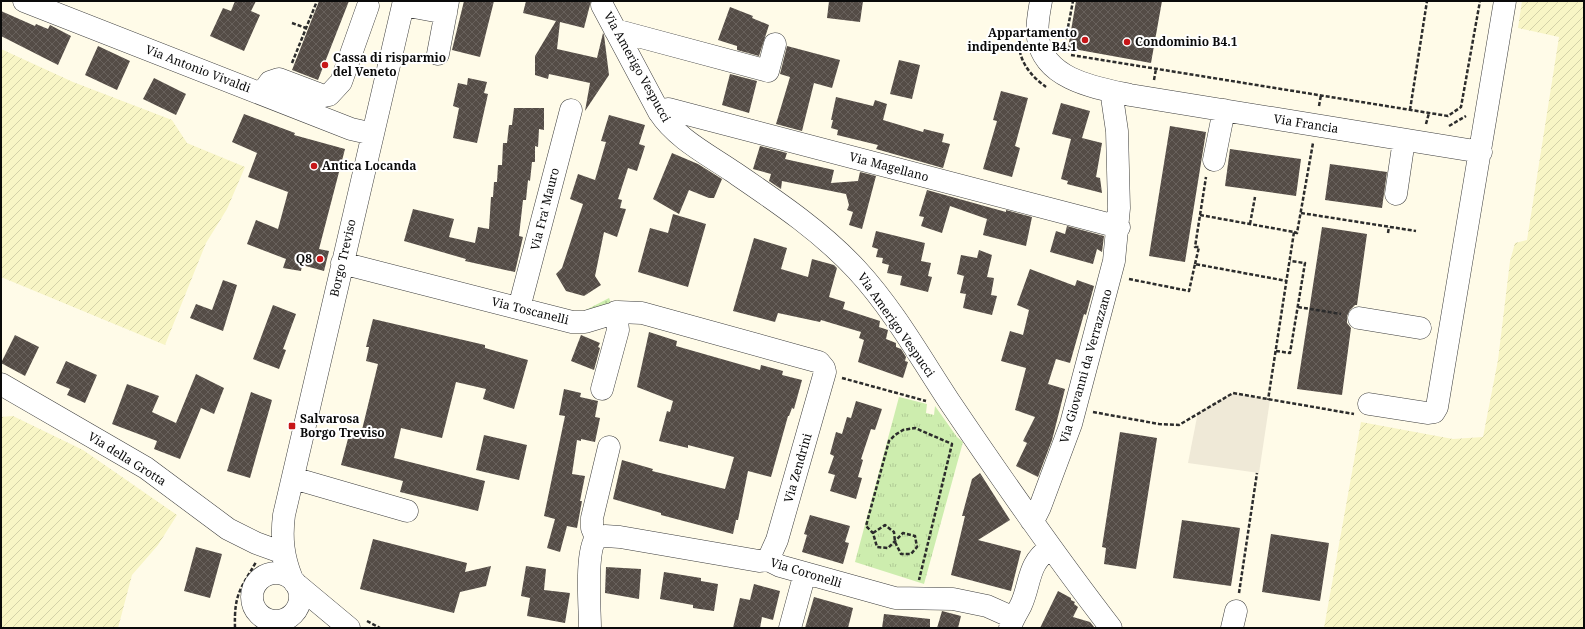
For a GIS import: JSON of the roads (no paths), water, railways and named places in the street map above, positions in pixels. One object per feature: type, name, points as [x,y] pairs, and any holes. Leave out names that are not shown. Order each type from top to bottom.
[{"type":"street","name":"Via Antonio Vivaldi","points":[[24,1],[350,128],[373,134]]},
{"type":"street","name":"Via Francia","points":[[1041,1],[1038,21],[1038,39],[1042,50],[1051,63],[1065,76],[1073,80],[1122,94],[1481,152]]},
{"type":"street","points":[[1364,408],[1426,413],[1434,412],[1437,407],[1458,275],[1481,152],[1505,1]]},
{"type":"street","name":"Via Amerigo Vespucci","points":[[601,2],[664,120],[680,135],[809,226],[856,270],[888,310],[1030,520],[1111,628]]},
{"type":"street","points":[[403,3],[447,7],[438,54]]},
{"type":"street","name":"Borgo Treviso","points":[[249,628],[253,591],[271,555],[284,515],[403,3]]},
{"type":"street","points":[[262,93],[270,82],[279,79],[324,96],[329,95],[341,82],[368,6]]},
{"type":"street","points":[[615,30],[768,71],[775,44]]},
{"type":"street","points":[[1119,227],[1117,131],[1112,97],[1122,94]]},
{"type":"street","name":"Via Magellano","points":[[659,112],[668,109],[1119,227]]},
{"type":"street","name":"Via Fra' Mauro","points":[[519,308],[571,110]]},
{"type":"street","points":[[1214,160],[1224,110]]},
{"type":"street","points":[[1396,194],[1404,140]]},
{"type":"street","name":"Via Giovanni da Verrazzano","points":[[1030,520],[1036,515],[1040,507],[1071,424],[1119,277],[1119,227]]},
{"type":"street","name":"Via Toscanelli","points":[[342,263],[576,323],[616,312],[629,311],[648,314],[812,359],[822,364],[831,376]]},
{"type":"street","points":[[602,389],[618,330],[616,312]]},
{"type":"street","points":[[1354,316],[1420,328]]},
{"type":"street","name":"Via Zendrini","points":[[768,560],[777,540],[831,376]]},
{"type":"street","name":"Via della Grotta","points":[[1,384],[146,468],[228,529],[256,544],[271,555]]},
{"type":"street","points":[[590,628],[590,560],[593,543],[596,538],[592,528],[592,518],[609,447]]},
{"type":"street","points":[[293,478],[361,503],[407,511]]},
{"type":"street","name":"Via Coronelli","points":[[596,538],[605,536],[620,537],[759,561],[768,560],[780,566],[895,598],[939,598],[966,601],[987,606],[1012,623]]},
{"type":"street","points":[[1012,623],[1021,605],[1032,567],[1040,555],[1050,548]]},
{"type":"street","points":[[271,555],[294,581],[299,590],[300,598],[294,613],[279,623]]},
{"type":"street","points":[[275,573],[282,574],[294,581],[353,625],[313,618],[300,618],[279,623],[269,621],[259,616],[255,611],[253,591],[264,576],[275,573]]},
{"type":"street","points":[[790,628],[805,573]]},
{"type":"place","name":"Appartamento indipendente B4.1","points":[[1085,40]]},
{"type":"place","name":"Condominio B4.1","points":[[1127,42]]},
{"type":"place","name":"Cassa di risparmio del Veneto","points":[[325,65]]},
{"type":"place","name":"Antica Locanda","points":[[314,166]]},
{"type":"place","name":"Q8","points":[[320,259]]},
{"type":"place","name":"Salvarosa Borgo Treviso","points":[[292,426]]}]
